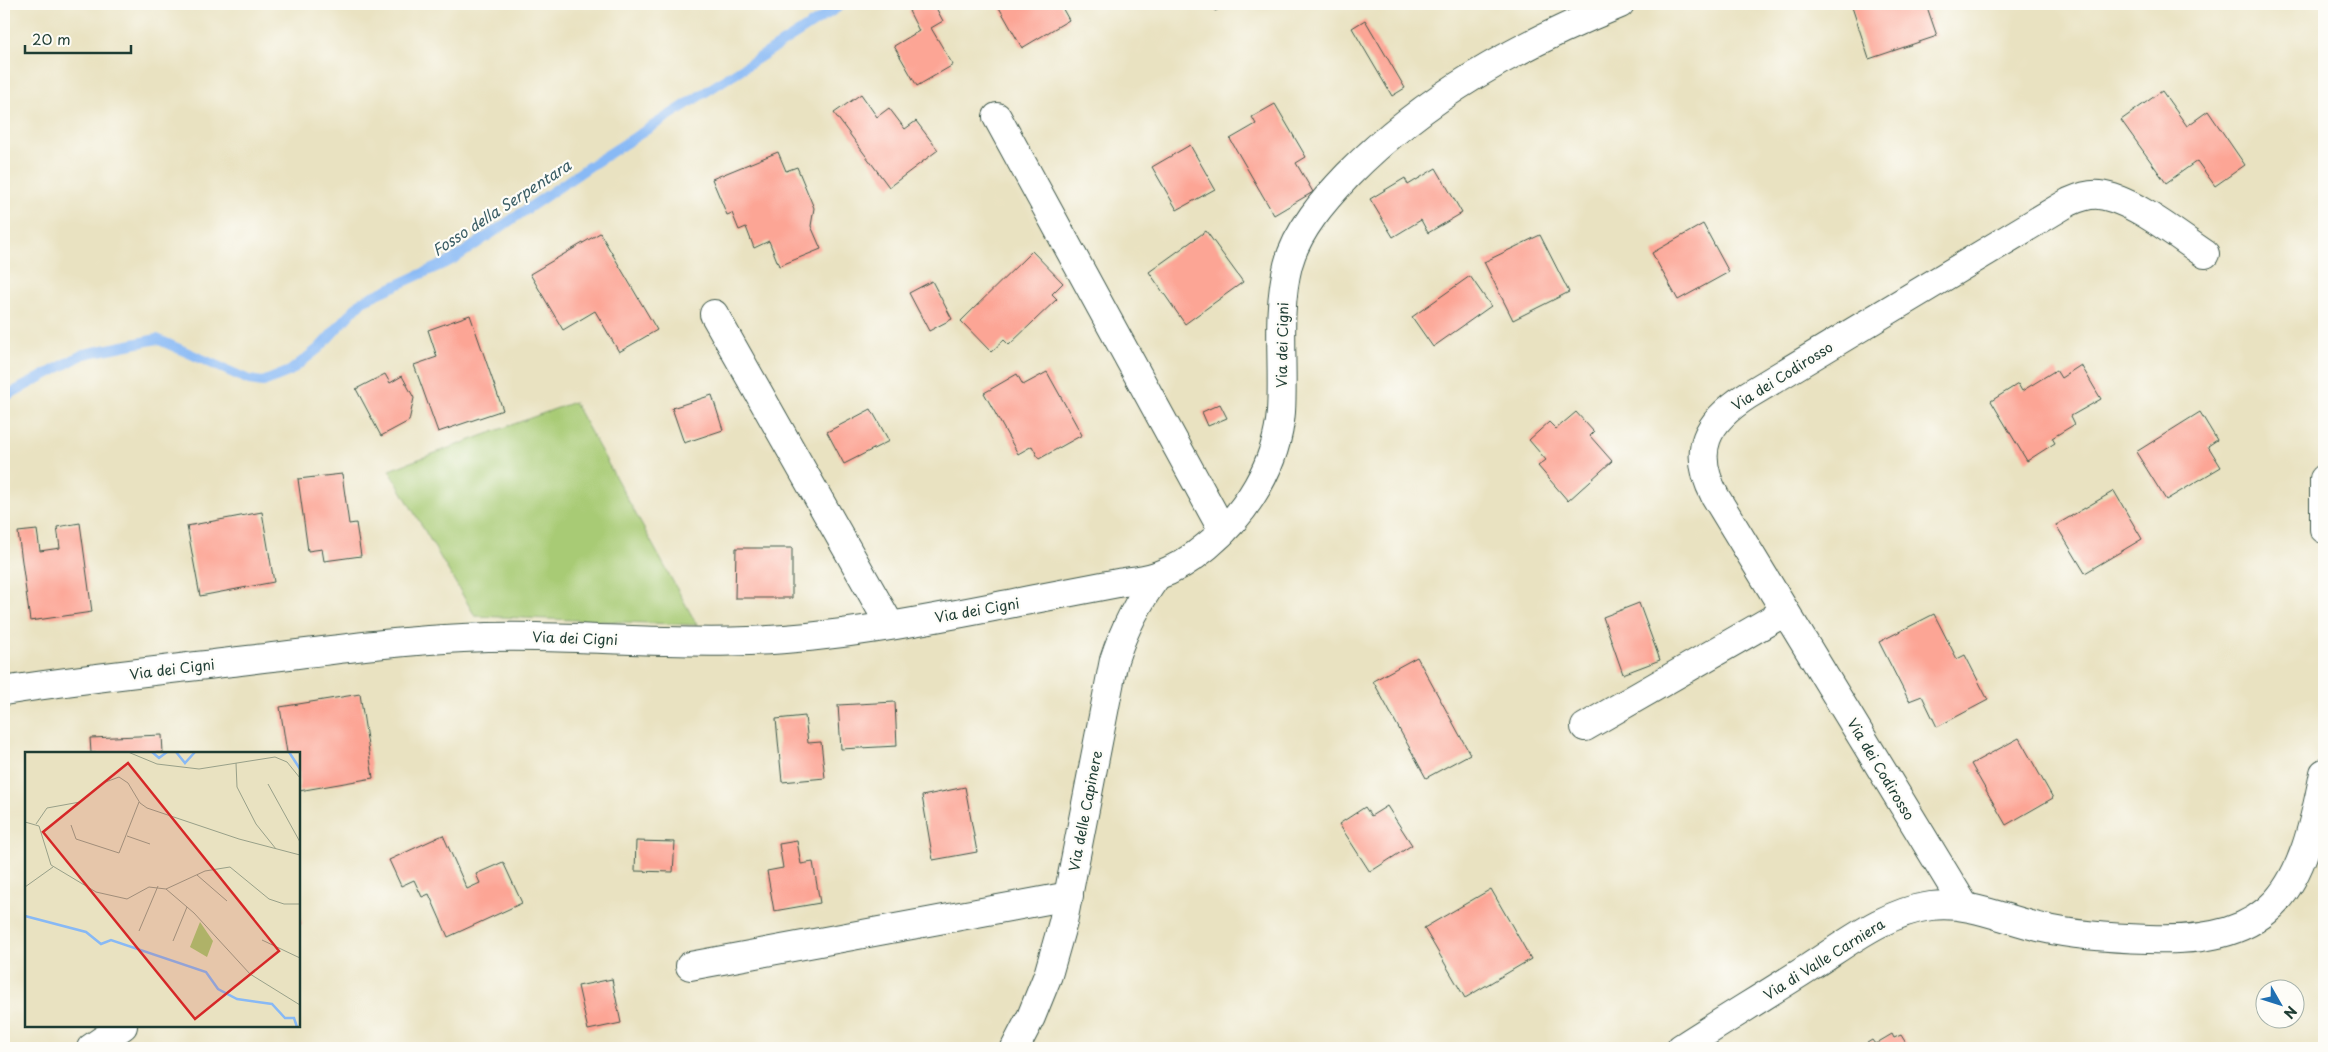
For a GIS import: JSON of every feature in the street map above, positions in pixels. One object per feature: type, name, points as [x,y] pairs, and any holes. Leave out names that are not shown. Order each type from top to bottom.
[{"type":"street","name":"Via dei Cigni","points":[[4,691],[358,647],[440,639],[516,636],[708,642],[754,641],[821,635],[890,625],[1157,576],[1195,555],[1223,531],[1246,505],[1261,479],[1274,450],[1281,410],[1280,328],[1288,265],[1302,233],[1324,202],[1352,171],[1395,130],[1440,96],[1542,39],[1620,4]]},
{"type":"street","points":[[997,117],[1223,531]]},
{"type":"street","name":"Via dei Codirosso","points":[[1964,905],[1715,496],[1704,472],[1702,456],[1704,440],[1713,426],[1732,407],[1748,395],[2056,209],[2082,197],[2099,195],[2127,204],[2205,254]]},
{"type":"street","points":[[714,314],[890,625]]},
{"type":"street","points":[[2324,479],[2324,529]]},
{"type":"street","name":"Via delle Capinere","points":[[1015,1048],[1031,1017],[1048,975],[1069,896],[1114,660],[1125,629],[1157,576]]},
{"type":"street","points":[[1585,727],[1785,612]]},
{"type":"street","name":"Via di Valle Carniera","points":[[1681,1048],[1890,918],[1930,906],[1964,905],[2002,918],[2052,930],[2128,939],[2193,939],[2240,929],[2266,913],[2293,881],[2308,844],[2324,773]]},
{"type":"street","points":[[690,966],[1069,896]]},
{"type":"street","points":[[91,1048],[122,1027]]},
{"type":"green space","points":[[574,402],[697,625],[475,616],[389,470]]},
{"type":"building","points":[[921,4],[934,4],[943,21],[931,28],[953,65],[917,86],[894,46],[919,31],[909,11]]},
{"type":"building","points":[[997,4],[1060,4],[1069,20],[1022,48]]},
{"type":"building","points":[[1212,4],[1231,4],[1215,11]]},
{"type":"building","points":[[1851,4],[1926,4],[1937,36],[1869,59]]},
{"type":"building","points":[[1365,20],[1405,88],[1392,96],[1352,28]]},
{"type":"building","points":[[2162,91],[2187,126],[2208,111],[2245,165],[2215,186],[2197,161],[2166,183],[2121,120]]},
{"type":"building","points":[[861,94],[877,117],[889,108],[905,129],[916,121],[938,150],[889,187],[834,113]]},
{"type":"building","points":[[1275,104],[1306,157],[1296,163],[1313,192],[1274,215],[1230,139],[1256,124],[1252,117]]},
{"type":"building","points":[[1190,145],[1215,189],[1177,210],[1152,167]]},
{"type":"building","points":[[778,152],[786,171],[797,167],[814,208],[811,226],[821,249],[779,266],[769,241],[754,248],[746,227],[739,230],[732,213],[727,215],[712,179]]},
{"type":"building","points":[[1436,168],[1462,213],[1428,233],[1421,220],[1393,237],[1370,199],[1405,178],[1408,185]]},
{"type":"building","points":[[1703,224],[1729,272],[1678,300],[1652,253]]},
{"type":"building","points":[[1206,231],[1243,282],[1185,324],[1149,272]]},
{"type":"building","points":[[600,233],[657,330],[619,352],[595,311],[563,330],[530,274]]},
{"type":"building","points":[[1540,235],[1569,292],[1513,320],[1484,262]]},
{"type":"building","points":[[1032,251],[1063,283],[1052,294],[1057,299],[1009,345],[1004,340],[991,352],[961,321]]},
{"type":"building","points":[[1470,276],[1491,306],[1433,347],[1412,317]]},
{"type":"building","points":[[932,281],[952,319],[929,331],[909,293]]},
{"type":"building","points":[[470,315],[503,410],[438,432],[414,365],[437,357],[428,330]]},
{"type":"building","points":[[2081,365],[2101,399],[2071,416],[2075,424],[2052,438],[2055,443],[2027,461],[1991,401],[2018,384],[2022,391],[2056,370],[2061,378]]},
{"type":"building","points":[[1047,372],[1082,435],[1039,459],[1032,446],[1018,454],[984,393],[1017,374],[1023,385]]},
{"type":"building","points":[[385,374],[390,383],[402,376],[414,398],[409,421],[381,436],[356,389]]},
{"type":"building","points":[[712,395],[723,430],[684,443],[672,408]]},
{"type":"building","points":[[1220,404],[1227,418],[1208,426],[1202,412]]},
{"type":"building","points":[[871,409],[889,441],[844,464],[827,432]]},
{"type":"building","points":[[1576,412],[1594,432],[1590,436],[1612,461],[1568,501],[1538,466],[1546,460],[1529,440],[1549,422],[1556,429]]},
{"type":"building","points":[[2200,412],[2217,440],[2208,446],[2221,467],[2166,500],[2136,452]]},
{"type":"building","points":[[342,474],[349,524],[356,523],[361,556],[324,561],[322,549],[308,551],[298,479]]},
{"type":"building","points":[[2114,491],[2142,539],[2085,573],[2056,525]]},
{"type":"building","points":[[262,512],[274,582],[200,596],[187,526]]},
{"type":"building","points":[[80,523],[92,612],[30,621],[18,532],[37,530],[40,551],[60,548],[57,527]]},
{"type":"building","points":[[736,548],[792,548],[792,598],[735,598]]},
{"type":"building","points":[[1639,603],[1660,660],[1623,674],[1603,617]]},
{"type":"building","points":[[1934,614],[1957,659],[1965,655],[1988,700],[1937,727],[1922,696],[1909,701],[1879,642]]},
{"type":"building","points":[[1417,657],[1470,754],[1426,778],[1373,681]]},
{"type":"building","points":[[360,694],[373,778],[300,791],[300,752],[287,752],[280,707]]},
{"type":"building","points":[[895,702],[897,746],[841,749],[838,705]]},
{"type":"building","points":[[805,716],[808,743],[821,742],[825,778],[782,782],[776,719]]},
{"type":"building","points":[[162,735],[163,752],[91,752],[90,738]]},
{"type":"building","points":[[2019,738],[2053,798],[2006,825],[1971,764]]},
{"type":"building","points":[[965,787],[977,852],[933,860],[922,796]]},
{"type":"building","points":[[1387,806],[1412,845],[1370,872],[1339,824],[1365,807],[1371,816]]},
{"type":"building","points":[[443,835],[467,889],[480,883],[476,874],[503,862],[522,903],[448,937],[429,894],[422,897],[414,880],[401,886],[389,860]]},
{"type":"building","points":[[636,841],[675,842],[673,872],[635,871]]},
{"type":"building","points":[[797,841],[801,864],[813,862],[820,903],[774,911],[767,871],[783,868],[779,844]]},
{"type":"building","points":[[1491,889],[1531,959],[1465,998],[1424,928]]},
{"type":"building","points":[[612,979],[621,1023],[588,1030],[578,986]]},
{"type":"building","points":[[1892,1034],[1894,1038],[1901,1035],[1909,1048],[1859,1048],[1872,1040],[1875,1044]]},
{"type":"waterway","name":"Fosso della Serpentara","points":[[4,397],[84,354],[157,339],[249,380],[263,382],[290,371],[319,348],[362,301],[454,259],[590,166],[843,4]]}]
